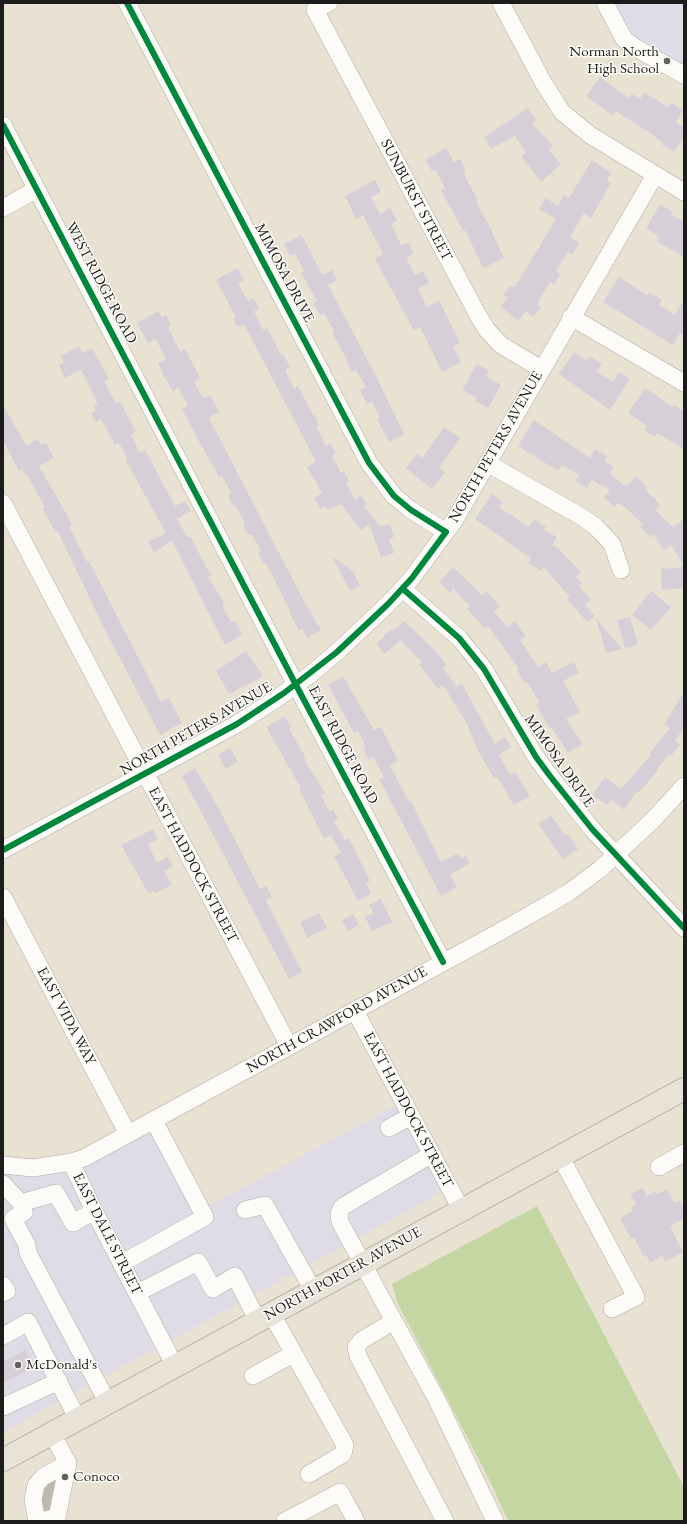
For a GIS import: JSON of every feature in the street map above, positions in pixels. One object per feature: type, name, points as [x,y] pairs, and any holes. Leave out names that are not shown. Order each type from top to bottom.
[{"type":"main road","name":"NORTH PORTER AVENUE","points":[[3,1460],[363,1262],[684,1089]]},
{"type":"street","name":"MIMOSA DRIVE","points":[[127,3],[369,463],[394,496],[411,510],[446,532]]},
{"type":"street","points":[[501,3],[546,87],[562,112],[590,135],[684,192]]},
{"type":"street","points":[[605,3],[624,38],[636,48],[684,75]]},
{"type":"street","name":"SUNBURST STREET","points":[[322,7],[479,317],[487,330],[501,345],[541,368]]},
{"type":"street","name":"WEST RIDGE ROAD","points":[[3,125],[176,454]]},
{"type":"street","name":"NORTH PETERS AVENUE","points":[[3,850],[237,724],[296,685],[362,630],[402,588],[446,532],[655,175]]},
{"type":"street","points":[[3,208],[37,189]]},
{"type":"street","points":[[571,317],[684,384]]},
{"type":"street","name":"EAST RIDGE ROAD","points":[[176,454],[296,685],[443,962]]},
{"type":"street","points":[[487,463],[582,517],[596,527],[612,544],[621,570]]},
{"type":"street","name":"EAST HADDOCK STREET","points":[[3,503],[289,1046]]},
{"type":"street","name":"MIMOSA DRIVE","points":[[402,588],[450,629],[471,653],[494,684],[545,770],[592,829],[684,928]]},
{"type":"street","name":"NORTH CRAWFORD AVENUE","points":[[71,1162],[84,1158],[154,1121],[562,897],[594,874],[616,855],[652,821],[684,786]]},
{"type":"street","name":"EAST VIDA WAY","points":[[3,897],[128,1134]]},
{"type":"street","name":"EAST HADDOCK STREET","points":[[355,1011],[461,1209]]},
{"type":"street","points":[[389,1128],[411,1116]]},
{"type":"street","points":[[122,1263],[205,1217],[154,1121]]},
{"type":"street","points":[[659,1166],[684,1153]]},
{"type":"street","points":[[432,1154],[342,1207],[339,1214],[340,1222],[363,1262],[456,1438],[495,1521]]},
{"type":"street","points":[[560,1156],[636,1297],[612,1309]]},
{"type":"street","name":"EAST DALE STREET","points":[[3,1165],[33,1168],[71,1162],[94,1211],[175,1366]]},
{"type":"street","points":[[3,1184],[21,1203],[24,1212],[13,1219],[27,1245],[28,1253],[108,1403]]},
{"type":"street","points":[[21,1203],[56,1193],[73,1223],[94,1211]]},
{"type":"street","points":[[245,1210],[265,1205],[313,1290]]},
{"type":"street","points":[[137,1293],[198,1262],[213,1289],[235,1276],[293,1354],[345,1445],[343,1454],[309,1474]]},
{"type":"street","points":[[3,1285],[7,1291],[3,1293]]},
{"type":"street","points":[[394,1321],[362,1340],[356,1347],[358,1356],[444,1521]]},
{"type":"street","points":[[3,1336],[28,1322],[59,1380],[78,1420]]},
{"type":"street","points":[[253,1376],[293,1354]]},
{"type":"street","points":[[3,1407],[59,1380]]},
{"type":"street","points":[[52,1434],[68,1463]]},
{"type":"street","points":[[42,1521],[57,1518],[42,1477],[68,1463]]},
{"type":"street","points":[[37,1521],[48,1495],[68,1463]]},
{"type":"street","points":[[285,1521],[340,1492],[356,1521]]},
{"type":"shaded area","name":"Norman North High School","points":[[597,3],[684,3],[684,84],[615,38]]},
{"type":"shaded area","points":[[401,1103],[442,1192],[3,1432],[3,1167],[59,1169],[152,1124],[199,1211]]},
{"type":"green space","points":[[537,1206],[684,1487],[684,1521],[508,1521],[490,1481],[398,1304],[392,1284]]},
{"type":"building","points":[[600,77],[629,98],[632,94],[640,99],[644,92],[668,107],[671,103],[683,110],[676,122],[684,127],[684,137],[674,152],[662,145],[663,143],[652,134],[615,111],[612,115],[586,96]]},
{"type":"building","points":[[528,108],[536,120],[532,123],[553,146],[549,150],[561,164],[541,182],[521,156],[526,152],[515,136],[491,149],[484,137]]},
{"type":"building","points":[[446,148],[454,162],[460,159],[466,171],[463,172],[478,201],[476,202],[492,231],[491,230],[504,258],[483,268],[465,230],[463,231],[441,190],[445,188],[435,169],[432,171],[425,160]]},
{"type":"building","points":[[592,160],[611,173],[607,180],[611,183],[591,218],[584,213],[570,237],[579,243],[572,255],[568,252],[556,271],[560,274],[554,285],[550,282],[537,304],[541,307],[533,317],[526,311],[518,321],[501,307],[507,298],[503,295],[510,286],[515,287],[556,219],[539,209],[546,198],[558,206],[564,195],[569,198]]},
{"type":"building","points":[[375,180],[381,192],[371,197],[380,214],[390,208],[397,221],[391,224],[401,245],[408,242],[414,254],[406,258],[415,275],[423,271],[429,283],[418,289],[427,307],[439,300],[460,343],[453,346],[461,362],[442,372],[420,327],[414,331],[375,259],[383,254],[363,215],[356,219],[345,196]]},
{"type":"building","points":[[660,204],[673,212],[671,214],[684,222],[684,257],[657,242],[660,237],[646,228]]},
{"type":"building","points":[[302,235],[322,275],[332,270],[337,280],[328,285],[376,376],[404,434],[389,442],[377,419],[380,418],[372,402],[367,404],[360,390],[366,387],[356,370],[352,372],[332,332],[334,331],[324,313],[320,315],[313,303],[317,301],[301,273],[304,271],[295,254],[290,256],[284,244]]},
{"type":"building","points":[[237,268],[244,281],[238,284],[248,301],[254,298],[259,309],[254,311],[263,330],[267,328],[282,356],[284,355],[290,367],[285,370],[294,388],[298,386],[313,415],[314,414],[319,425],[316,426],[326,446],[330,443],[336,454],[332,456],[341,473],[344,471],[349,481],[346,482],[355,500],[361,495],[367,504],[364,506],[380,527],[390,524],[394,537],[389,539],[394,553],[381,557],[369,524],[361,530],[341,504],[328,510],[326,506],[321,509],[314,498],[322,493],[307,467],[316,462],[244,324],[237,327],[233,318],[236,317],[216,280]]},
{"type":"building","points":[[619,277],[647,295],[649,292],[662,300],[659,305],[675,315],[684,300],[684,336],[680,333],[673,345],[603,302]]},
{"type":"building","points":[[158,311],[162,317],[166,315],[171,325],[168,327],[180,352],[185,349],[200,378],[194,382],[203,398],[210,395],[219,412],[209,418],[305,603],[321,630],[307,638],[302,628],[299,630],[289,612],[290,611],[266,563],[263,564],[258,553],[261,551],[252,534],[248,535],[243,525],[245,523],[235,505],[233,506],[228,495],[231,493],[222,476],[220,478],[182,409],[188,406],[178,388],[173,391],[162,373],[158,363],[166,359],[156,339],[148,343],[137,323]]},
{"type":"building","points":[[79,346],[82,353],[92,348],[109,379],[104,382],[116,403],[120,401],[136,432],[131,435],[140,453],[145,450],[175,506],[185,501],[191,511],[177,519],[188,538],[191,537],[205,565],[212,575],[208,577],[225,604],[222,605],[231,622],[235,621],[242,635],[225,645],[172,541],[154,552],[148,542],[166,533],[126,461],[128,460],[119,443],[115,445],[101,419],[96,422],[91,414],[96,411],[94,406],[98,404],[81,370],[65,378],[59,365],[64,362],[61,356]]},
{"type":"building","points":[[574,352],[587,360],[590,356],[602,364],[597,372],[613,382],[619,372],[630,379],[610,410],[559,374]]},
{"type":"building","points":[[477,364],[489,371],[486,376],[501,385],[488,408],[475,401],[477,398],[462,390]]},
{"type":"building","points":[[645,388],[673,407],[674,405],[684,411],[684,449],[657,433],[655,437],[644,430],[647,426],[628,413]]},
{"type":"building","points":[[3,405],[26,445],[38,439],[41,445],[46,443],[54,458],[39,466],[72,524],[69,526],[87,562],[89,561],[161,702],[169,698],[182,723],[160,735],[104,628],[58,532],[56,533],[42,508],[45,507],[26,473],[24,474],[22,469],[19,471],[3,441]]},
{"type":"building","points":[[534,420],[590,458],[595,449],[607,456],[604,461],[614,467],[610,474],[626,487],[636,476],[647,486],[645,489],[660,504],[655,510],[673,527],[684,519],[684,565],[671,545],[664,550],[653,534],[650,537],[640,527],[643,525],[627,509],[618,503],[614,507],[604,497],[610,490],[592,480],[587,488],[575,481],[579,475],[562,465],[558,471],[518,446]]},
{"type":"building","points":[[444,427],[460,438],[439,468],[445,473],[432,489],[406,468],[417,454],[422,458]]},
{"type":"building","points":[[492,494],[503,502],[499,507],[529,527],[534,519],[546,527],[544,530],[557,537],[552,545],[558,548],[581,572],[576,577],[582,583],[579,586],[591,600],[585,605],[595,616],[587,622],[567,599],[570,597],[543,567],[541,571],[528,563],[531,558],[475,519]]},
{"type":"building","points":[[332,556],[353,571],[360,586],[350,591]]},
{"type":"building","points":[[453,567],[482,595],[486,591],[500,606],[494,612],[507,627],[515,621],[526,636],[520,640],[538,667],[546,662],[552,673],[574,662],[579,673],[563,681],[580,712],[566,719],[582,744],[568,753],[551,727],[549,728],[536,704],[539,702],[527,682],[525,684],[517,670],[519,669],[488,626],[485,629],[467,609],[470,606],[453,589],[450,593],[439,582]]},
{"type":"building","points":[[684,567],[684,588],[662,590],[661,569]]},
{"type":"building","points":[[651,591],[671,607],[651,630],[632,615]]},
{"type":"building","points":[[630,617],[638,645],[625,648],[617,620]]},
{"type":"building","points":[[596,618],[622,649],[606,653]]},
{"type":"building","points":[[404,621],[436,651],[447,666],[443,668],[457,687],[462,684],[495,744],[505,737],[511,747],[499,755],[510,775],[515,772],[530,796],[514,805],[497,777],[494,778],[479,753],[466,722],[443,685],[438,689],[419,665],[422,662],[400,640],[385,654],[376,644],[391,629],[393,631]]},
{"type":"building","points":[[246,651],[263,676],[229,694],[216,671]]},
{"type":"building","points":[[343,676],[374,730],[381,727],[398,761],[390,765],[409,802],[411,801],[441,862],[458,853],[461,858],[466,856],[470,863],[450,875],[457,887],[441,896],[379,779],[384,777],[373,757],[369,760],[363,748],[366,747],[358,731],[354,733],[328,685]]},
{"type":"building","points":[[684,692],[684,727],[675,741],[680,744],[671,756],[669,754],[657,769],[658,771],[639,792],[637,791],[624,810],[611,800],[607,805],[592,795],[605,777],[621,789],[651,755],[649,754],[670,728],[664,724]]},
{"type":"building","points":[[285,716],[291,728],[289,729],[306,758],[304,759],[325,793],[321,795],[329,811],[333,809],[338,819],[334,821],[345,840],[349,838],[370,881],[366,883],[371,894],[358,901],[334,856],[341,853],[331,835],[324,839],[299,789],[301,788],[266,727]]},
{"type":"building","points":[[230,748],[238,762],[226,769],[218,755]]},
{"type":"building","points":[[195,768],[217,805],[260,889],[266,886],[272,897],[266,900],[302,972],[289,979],[182,776]]},
{"type":"building","points":[[551,815],[565,835],[568,834],[578,849],[563,859],[538,824]]},
{"type":"building","points":[[153,829],[158,839],[148,844],[157,863],[168,857],[173,866],[164,871],[172,885],[156,893],[154,890],[149,894],[121,845]]},
{"type":"building","points":[[381,899],[392,922],[372,931],[365,917],[373,913],[369,905]]},
{"type":"building","points":[[319,913],[327,928],[307,938],[300,922]]},
{"type":"building","points":[[353,914],[359,925],[348,931],[342,920]]},
{"type":"building","points":[[642,1188],[647,1196],[655,1191],[657,1194],[667,1189],[674,1203],[680,1201],[684,1209],[684,1219],[670,1226],[683,1252],[665,1262],[662,1256],[650,1263],[646,1255],[643,1256],[634,1237],[631,1239],[620,1218],[633,1211],[631,1207],[636,1205],[630,1194]]},
{"type":"building","name":"McDonald's","points":[[25,1350],[34,1367],[3,1383],[3,1362]]},
{"type":"tunnel","points":[[43,1486],[56,1488]]},
{"type":"tunnel","points":[[41,1501],[54,1504]]},
{"type":"cycle path","points":[[3,850],[237,724],[284,693],[337,652],[388,604],[412,578],[446,532],[411,510],[394,496],[369,463],[127,3]]},
{"type":"cycle path","points":[[3,125],[296,685],[443,962]]},
{"type":"cycle path","points":[[403,589],[459,638],[484,669],[536,757],[550,776],[592,829],[684,928]]},
{"type":"place","name":"Norman North High School","points":[[667,61]]},
{"type":"place","name":"McDonald's","points":[[18,1365]]},
{"type":"place","name":"Conoco","points":[[65,1477]]}]
